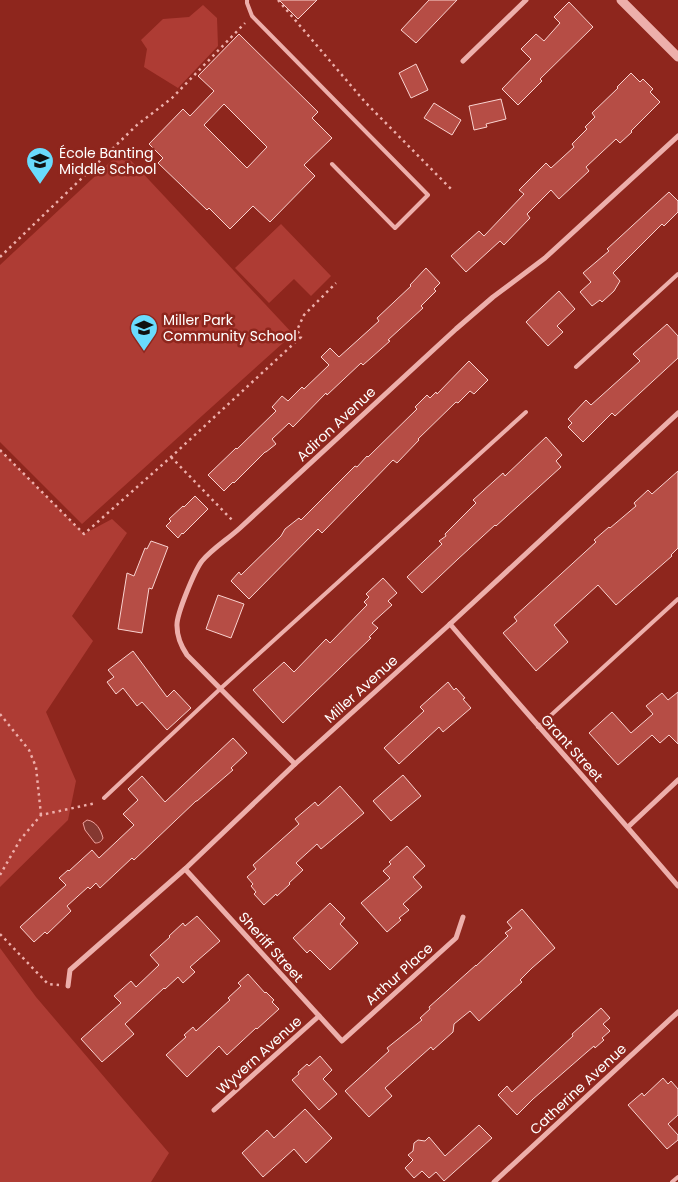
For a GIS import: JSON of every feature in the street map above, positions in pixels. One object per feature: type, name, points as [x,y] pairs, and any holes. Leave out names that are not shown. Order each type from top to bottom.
[{"type":"street","points":[[463,61],[526,0]]},
{"type":"street","points":[[621,0],[678,57]]},
{"type":"street","name":"Adiron Avenue","points":[[295,764],[182,648],[176,624],[193,578],[202,562],[456,329],[493,297],[545,258],[678,136]]},
{"type":"street","name":"Miller Avenue","points":[[68,986],[70,970],[185,869],[295,764],[450,624],[678,413]]},
{"type":"street","name":"Grant Street","points":[[450,624],[678,886]]},
{"type":"street","points":[[628,827],[678,780]]},
{"type":"street","name":"Sheriff Street","points":[[185,869],[342,1041]]},
{"type":"street","name":"Arthur Place","points":[[342,1041],[456,938],[463,917]]},
{"type":"street","name":"Catherine Avenue","points":[[494,1182],[678,1012]]},
{"type":"street","name":"Wyvern Avenue","points":[[214,1110],[319,1016]]},
{"type":"lane","points":[[247,0],[252,16],[428,195],[395,228],[332,164]]},
{"type":"lane","points":[[576,367],[678,274]]},
{"type":"lane","points":[[104,798],[220,689],[526,412]]},
{"type":"lane","points":[[538,727],[678,599]]},
{"type":"lane","points":[[672,1182],[678,1177]]},
{"type":"path","points":[[278,0],[364,102],[452,190]]},
{"type":"path","points":[[0,257],[137,125],[172,98],[252,16]]},
{"type":"path","points":[[0,450],[84,534],[301,337],[297,330],[304,315],[336,283]]},
{"type":"path","points":[[171,457],[240,528]]},
{"type":"path","points":[[0,714],[29,750],[36,767],[42,815]]},
{"type":"path","points":[[0,875],[20,840],[42,815],[96,803],[104,798]]},
{"type":"path","points":[[0,934],[48,984],[68,986]]},
{"type":"shaded area","points":[[203,5],[217,18],[218,46],[178,88],[144,67],[147,49],[141,40],[163,19],[189,17]]},
{"type":"shaded area","points":[[122,151],[293,334],[82,524],[0,442],[0,265]]},
{"type":"shaded area","points":[[281,224],[331,276],[311,296],[294,279],[269,303],[235,268]]},
{"type":"shaded area","points":[[0,450],[84,534],[112,519],[127,533],[72,616],[93,641],[46,712],[76,781],[68,820],[0,887]]},
{"type":"shaded area","points":[[87,820],[93,822],[99,829],[103,838],[100,842],[95,843],[85,830],[83,823]]},
{"type":"shaded area","points":[[0,948],[36,997],[169,1153],[151,1182],[0,1182]]},
{"type":"building","points":[[279,0],[317,0],[298,19]]},
{"type":"building","points":[[429,0],[457,0],[416,43],[401,30]]},
{"type":"building","points":[[569,2],[593,27],[540,79],[542,81],[518,105],[502,89],[531,59],[521,49],[536,34],[544,41],[560,23],[554,17]]},
{"type":"building","points":[[239,34],[318,112],[312,118],[332,138],[304,165],[315,176],[270,222],[253,206],[230,229],[209,208],[207,210],[158,163],[163,158],[149,144],[183,109],[190,116],[214,91],[198,76]],"holes":[[[224,104],[267,147],[247,168],[204,125]]]},
{"type":"building","points":[[416,64],[428,90],[411,98],[399,73]]},
{"type":"building","points":[[631,73],[640,82],[643,79],[653,89],[650,92],[660,102],[620,143],[616,139],[586,167],[589,171],[559,199],[551,190],[527,214],[530,218],[504,245],[500,241],[466,272],[451,256],[479,231],[484,236],[524,194],[519,190],[546,163],[551,168],[574,147],[572,144],[587,129],[585,127],[595,117],[592,113]]},
{"type":"building","points":[[501,99],[506,119],[486,124],[487,127],[474,130],[469,106]]},
{"type":"building","points":[[434,103],[461,120],[452,135],[424,118]]},
{"type":"building","points":[[669,192],[678,201],[678,212],[664,226],[662,224],[613,273],[620,281],[614,291],[602,302],[600,300],[592,306],[580,292],[591,282],[583,273],[609,251],[607,249]]},
{"type":"building","points":[[426,268],[440,283],[434,289],[436,291],[421,306],[423,308],[363,365],[361,363],[327,395],[326,393],[293,427],[289,423],[272,439],[276,444],[224,491],[208,475],[276,411],[272,407],[282,396],[288,401],[302,387],[304,389],[329,365],[321,357],[330,348],[339,357],[379,321],[377,318],[411,286]]},
{"type":"building","points":[[559,291],[575,309],[557,326],[563,332],[548,346],[526,322]]},
{"type":"building","points":[[667,324],[678,336],[678,358],[615,416],[612,413],[583,442],[568,427],[572,423],[568,419],[586,400],[591,405],[640,361],[633,354]]},
{"type":"building","points":[[469,361],[488,380],[474,394],[470,391],[458,403],[456,402],[418,439],[397,463],[393,460],[322,533],[318,529],[249,599],[231,581],[239,572],[241,575],[281,536],[285,529],[299,518],[301,520],[355,466],[357,467],[368,457],[417,409],[415,407],[427,395],[430,398],[436,392],[437,394]]},
{"type":"building","points":[[546,437],[562,455],[556,461],[561,467],[422,593],[407,577],[442,544],[439,541],[446,536],[445,534],[476,503],[473,500],[503,473],[505,476]]},
{"type":"building","points":[[678,471],[678,548],[672,556],[616,605],[598,585],[554,625],[568,642],[536,671],[503,633],[517,621],[514,617],[596,542],[594,540],[636,506],[634,503],[648,490],[652,494]]},
{"type":"building","points":[[195,496],[208,509],[178,538],[166,526],[171,521],[169,519]]},
{"type":"building","points":[[151,541],[168,547],[152,589],[149,588],[142,633],[118,629],[127,573],[134,576],[145,548],[147,549]]},
{"type":"building","points":[[383,578],[397,593],[388,601],[392,605],[372,623],[378,628],[369,637],[371,638],[283,723],[253,690],[284,662],[294,672],[326,639],[330,643],[367,605],[364,602],[369,597],[366,594]]},
{"type":"building","points":[[218,595],[244,604],[231,638],[206,629]]},
{"type":"building","points":[[133,651],[167,697],[174,690],[191,708],[167,730],[142,702],[137,706],[123,688],[116,694],[107,682],[114,677],[108,670]]},
{"type":"building","points":[[448,682],[454,690],[456,688],[465,698],[463,699],[471,708],[443,732],[439,727],[399,764],[384,748],[424,711],[420,707]]},
{"type":"building","points":[[678,692],[678,744],[669,735],[660,743],[652,735],[618,765],[589,733],[612,712],[631,733],[653,714],[646,706],[662,693],[668,700]]},
{"type":"building","points":[[233,738],[247,753],[231,768],[233,770],[196,801],[134,860],[132,858],[100,888],[96,883],[90,889],[88,887],[67,906],[71,911],[47,934],[45,932],[34,942],[20,927],[66,885],[59,878],[92,850],[99,858],[134,825],[123,814],[138,800],[128,789],[142,776],[165,802]]},
{"type":"building","points":[[403,775],[421,796],[391,821],[373,801]]},
{"type":"building","points":[[340,786],[364,813],[321,849],[317,844],[296,863],[303,870],[277,896],[276,894],[264,905],[254,894],[256,892],[251,886],[253,884],[247,877],[256,869],[253,865],[299,824],[295,819],[315,802],[318,806]]},
{"type":"building","points":[[407,846],[425,866],[413,877],[422,887],[403,904],[409,910],[387,932],[361,903],[390,878],[383,871],[391,864],[389,862]]},
{"type":"building","points":[[330,903],[345,918],[340,924],[358,943],[330,970],[310,950],[307,953],[293,938]]},
{"type":"building","points":[[522,909],[555,948],[520,980],[522,982],[479,1021],[470,1011],[454,1024],[453,1032],[433,1050],[431,1047],[385,1088],[392,1096],[369,1117],[345,1091],[389,1051],[387,1048],[422,1020],[420,1018],[430,1009],[429,1007],[508,936],[505,933],[512,928],[507,922]]},
{"type":"building","points":[[197,916],[220,941],[190,967],[195,972],[183,983],[178,977],[125,1024],[134,1034],[102,1062],[81,1039],[121,1003],[114,996],[131,981],[136,987],[159,965],[150,955],[183,923],[185,926]]},
{"type":"building","points":[[248,974],[274,1000],[272,1002],[279,1009],[227,1055],[219,1046],[187,1077],[166,1055],[186,1037],[184,1035],[193,1027],[196,1031],[230,1000],[228,998],[241,986],[238,983]]},
{"type":"building","points":[[601,1008],[610,1018],[603,1024],[610,1031],[602,1038],[604,1040],[587,1052],[517,1115],[498,1095],[507,1086],[512,1092]]},
{"type":"building","points":[[320,1056],[332,1070],[323,1079],[337,1094],[319,1110],[292,1080],[307,1064],[309,1066]]},
{"type":"building","points":[[663,1078],[668,1084],[671,1081],[678,1089],[678,1115],[668,1124],[678,1135],[678,1140],[667,1149],[628,1105],[642,1093],[644,1096]]},
{"type":"building","points":[[305,1109],[332,1138],[306,1163],[294,1149],[263,1177],[242,1153],[267,1130],[274,1138]]},
{"type":"building","points":[[479,1125],[492,1138],[444,1181],[436,1172],[429,1178],[422,1171],[414,1178],[405,1168],[413,1160],[408,1155],[413,1151],[414,1143],[418,1140],[425,1141],[429,1137],[445,1156]]},
{"type":"place","name":"École Banting Middle School","points":[[40,185]]},
{"type":"place","name":"Miller Park Community School","points":[[144,352]]}]
